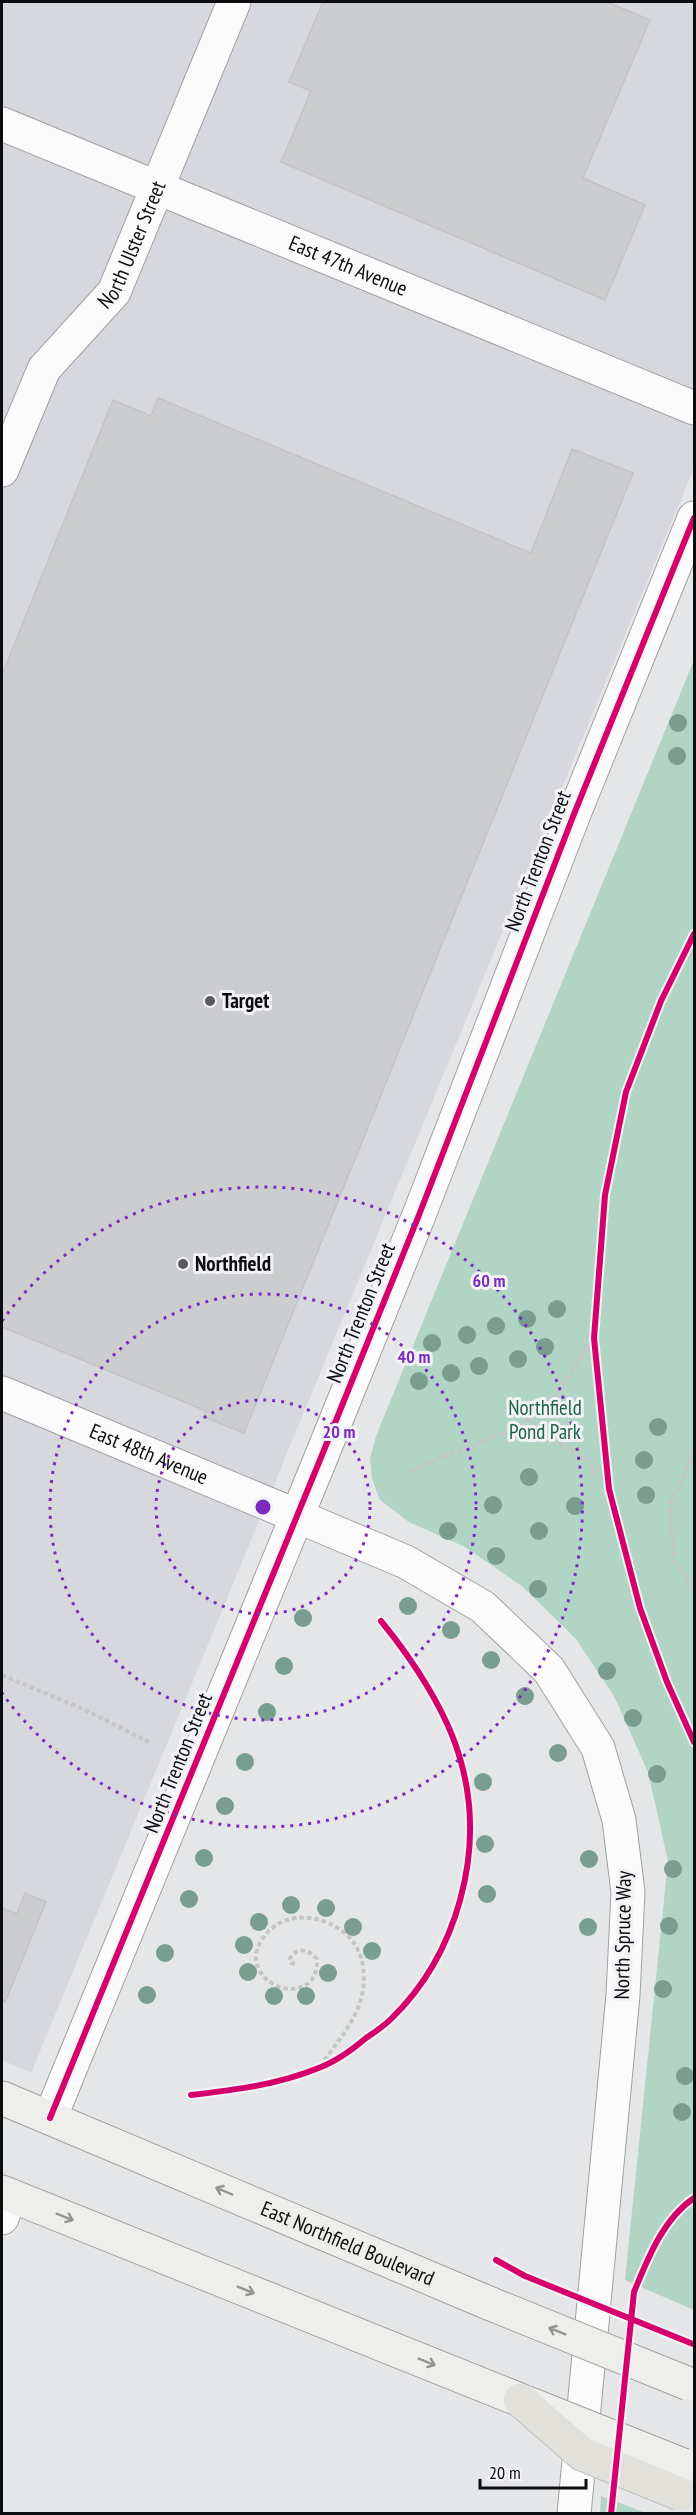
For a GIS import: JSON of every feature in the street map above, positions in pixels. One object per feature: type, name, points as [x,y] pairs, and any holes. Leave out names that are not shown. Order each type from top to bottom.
[{"type":"main road","name":"East Northfield Boulevard","points":[[2,2098],[491,2304],[692,2385]]},
{"type":"main road","points":[[4,2202],[520,2400],[582,2454],[686,2477]]},
{"type":"street","name":"North Ulster Street","points":[[2,470],[44,369],[114,292],[234,2]]},
{"type":"street","name":"East 47th Avenue","points":[[2,124],[694,408]]},
{"type":"street","name":"North Trenton Street","points":[[50,2118],[419,1215],[574,814],[694,518]]},
{"type":"street","name":"East 48th Avenue","points":[[2,1393],[297,1516]]},
{"type":"street","name":"North Spruce Way","points":[[297,1516],[406,1562],[483,1607],[549,1670],[598,1748],[619,1820],[628,1892],[622,1995],[574,2514]]},
{"type":"path","points":[[595,1326],[596,1349]]},
{"type":"path","points":[[409,1471],[496,1436],[515,1431],[557,1394],[594,1338]]},
{"type":"path","points":[[515,1431],[563,1445],[589,1462],[609,1489]]},
{"type":"path","points":[[694,1453],[669,1506],[675,1560],[694,1591]]},
{"type":"path","points":[[608,1478],[612,1500]]},
{"type":"path","points":[[2,1676],[83,1709],[149,1742]]},
{"type":"path","points":[[295,1964],[291,1963],[290,1958],[294,1952],[301,1950],[311,1952],[317,1959],[318,1970],[313,1981],[302,1988],[287,1989],[273,1984],[262,1974],[256,1959],[258,1946],[267,1933],[281,1922],[298,1917],[317,1918],[337,1927],[354,1942],[362,1960],[364,1977],[362,1998],[354,2018],[318,2069]]},
{"type":"shaded area","name":"Northfield","points":[[2,2],[694,2],[694,468],[31,2073],[2,2060]]},
{"type":"green space","name":"Northfield Pond Park","points":[[694,660],[694,2310],[625,2280],[668,1861],[648,1772],[614,1696],[576,1639],[523,1587],[465,1547],[409,1522],[380,1500],[372,1479],[370,1459],[376,1436]]},
{"type":"green space","points":[[601,2496],[646,2513],[600,2513]]},
{"type":"building","points":[[323,2],[607,2],[650,20],[583,178],[645,205],[605,300],[281,162],[311,91],[289,82]]},
{"type":"building","name":"Target","points":[[158,398],[531,553],[572,449],[633,473],[244,1433],[204,1417],[206,1411],[2,1327],[2,675],[113,400],[151,416]]},
{"type":"building","points":[[25,1893],[46,1902],[5,2002],[2,2001],[2,1908],[17,1914]]},
{"type":"cycle path","points":[[50,2118],[419,1215],[574,814],[694,518]]},
{"type":"cycle path","points":[[694,934],[661,1001],[626,1092],[605,1195],[594,1338],[609,1489],[640,1608],[667,1682],[694,1742]]},
{"type":"cycle path","points":[[191,2095],[239,2089],[286,2079],[301,2075],[342,2056],[388,2022],[414,1993],[449,1933],[460,1900],[467,1866],[470,1831],[468,1796],[461,1762],[448,1725],[428,1688],[381,1621]]},
{"type":"cycle path","points":[[611,2514],[634,2292],[665,2228],[694,2198]]},
{"type":"cycle path","points":[[496,2260],[525,2276],[693,2344]]},
{"type":"place","name":"Target","points":[[210,1001]]},
{"type":"place","name":"Northfield","points":[[183,1264]]}]
